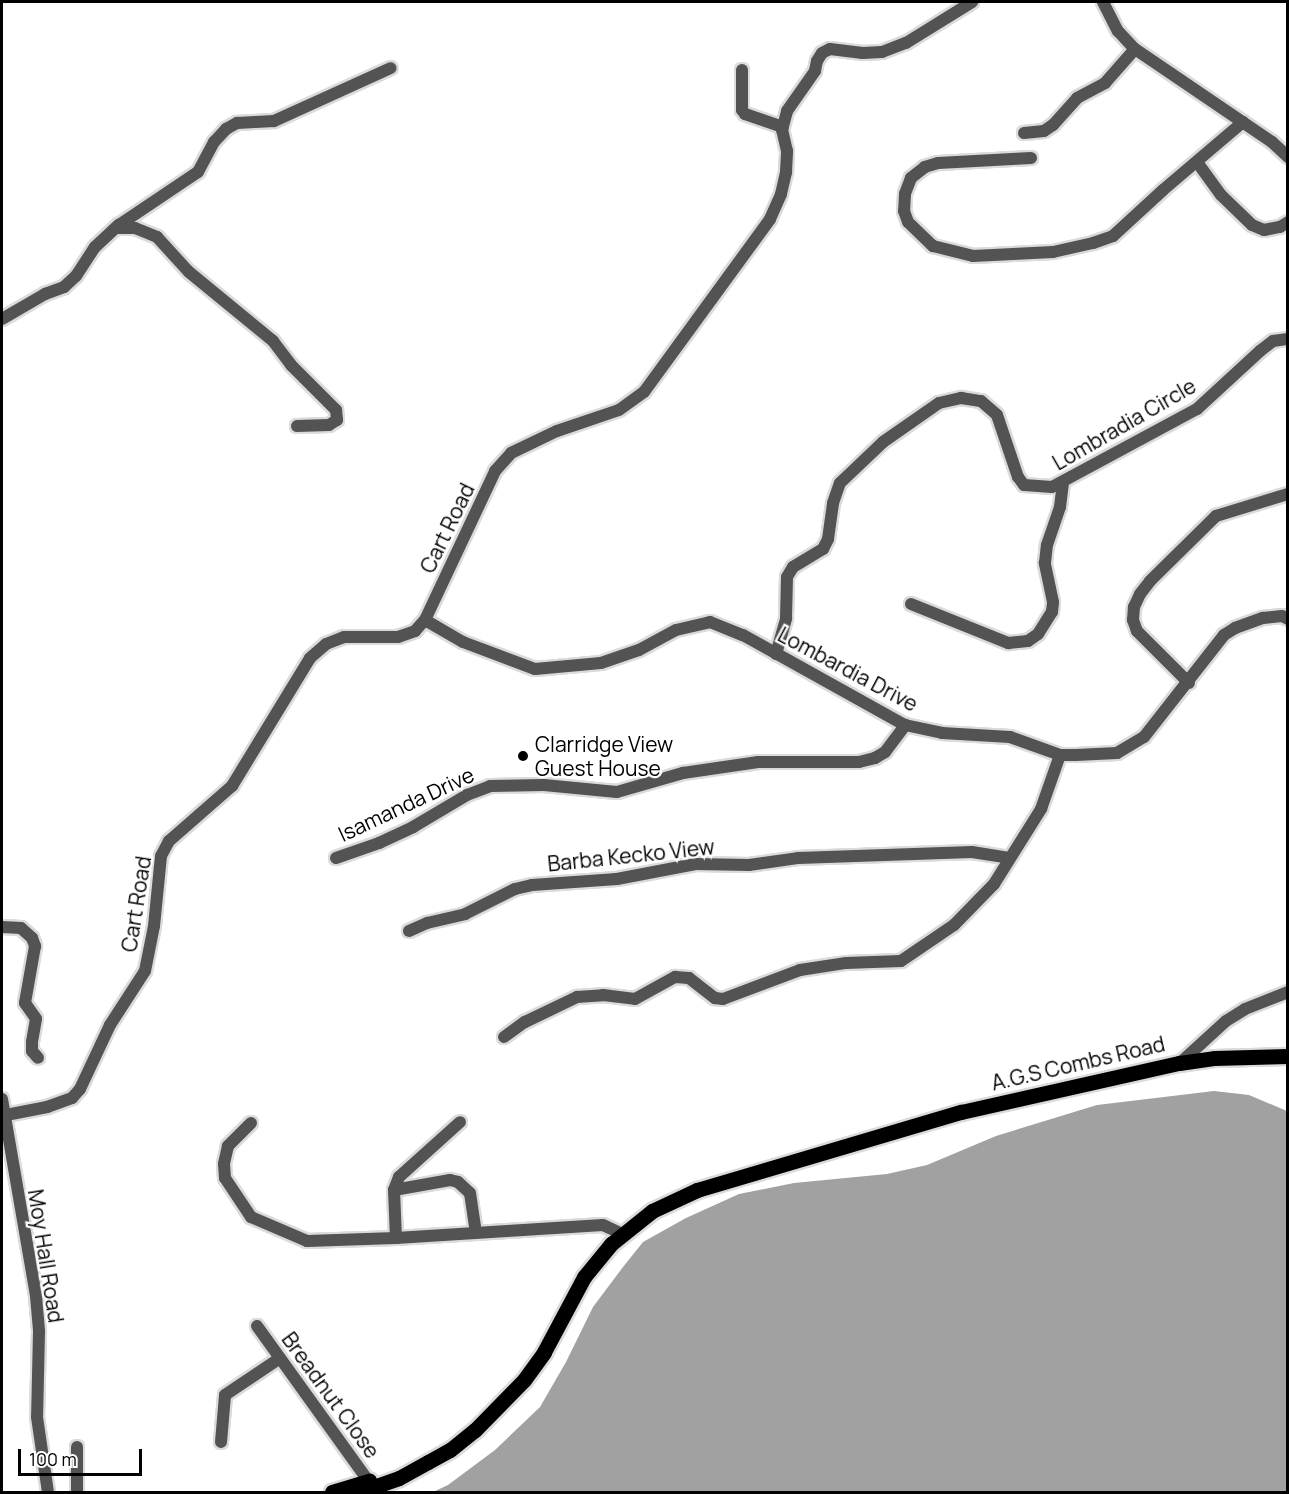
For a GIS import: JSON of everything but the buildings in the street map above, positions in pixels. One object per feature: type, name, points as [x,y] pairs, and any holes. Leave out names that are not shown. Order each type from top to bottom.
[{"type":"main road","name":"A.G.S Combs Road","points":[[332,1492],[366,1487],[445,1444],[498,1400],[538,1350],[580,1275],[606,1240],[620,1232],[648,1206],[697,1181],[887,1124],[1082,1076],[1151,1062],[1179,1063],[1214,1058],[1287,1056]]},
{"type":"street","name":"Cart Road","points":[[6,1115],[47,1107],[72,1098],[80,1089],[110,1025],[145,971],[154,926],[160,856],[170,841],[232,786],[310,658],[326,644],[344,638],[398,638],[415,631],[425,620],[495,471],[511,453],[557,431],[619,410],[644,392],[770,219],[781,194],[786,172],[783,127],[787,111],[815,71],[822,53],[830,49],[863,53],[882,52],[906,43],[972,2]]},
{"type":"street","points":[[1102,2],[1118,31],[1135,49],[1272,142],[1287,157]]},
{"type":"street","points":[[1024,133],[1044,131],[1053,125],[1077,98],[1106,83],[1135,49]]},
{"type":"street","points":[[2,320],[45,294],[64,286],[76,276],[95,247],[116,228],[198,171],[214,142],[226,129],[237,123],[274,121],[391,68]]},
{"type":"street","points":[[742,70],[742,110],[745,114],[783,127]]},
{"type":"street","points":[[1030,158],[938,163],[925,167],[911,178],[905,194],[904,211],[908,222],[933,246],[973,256],[1053,252],[1113,236],[1243,122]]},
{"type":"street","points":[[1197,162],[1221,195],[1252,225],[1264,230],[1280,227],[1287,222]]},
{"type":"street","points":[[116,228],[135,228],[157,237],[189,272],[273,341],[291,365],[336,410],[337,420],[329,425],[297,426]]},
{"type":"street","name":"Lombradia Circle","points":[[776,654],[786,618],[787,577],[792,567],[823,549],[828,538],[833,502],[840,483],[882,442],[939,404],[961,398],[981,401],[997,416],[1018,477],[1024,485],[1052,487],[1197,408],[1273,341],[1287,339]]},
{"type":"street","points":[[911,604],[1008,643],[1028,641],[1038,634],[1052,612],[1053,602],[1045,563],[1047,545],[1060,507],[1063,483]]},
{"type":"street","points":[[1189,683],[1137,631],[1133,620],[1134,608],[1140,594],[1150,581],[1216,516],[1287,494]]},
{"type":"street","name":"Lombardia Drive","points":[[425,620],[463,642],[535,669],[601,663],[639,650],[676,630],[710,622],[743,635],[905,725],[942,733],[1010,736],[1060,755],[1117,753],[1144,737],[1189,683],[1224,635],[1234,628],[1263,618],[1282,616],[1287,619]]},
{"type":"street","name":"Isamanda Drive","points":[[336,858],[379,843],[413,827],[467,795],[490,786],[544,785],[617,792],[683,773],[758,762],[859,762],[875,758],[885,752],[905,725]]},
{"type":"street","points":[[504,1037],[525,1022],[577,997],[603,995],[635,999],[675,977],[689,978],[715,998],[723,999],[800,970],[846,963],[901,961],[954,925],[994,884],[1041,808],[1060,755]]},
{"type":"street","name":"Barba Kecko View","points":[[410,931],[427,923],[465,914],[515,889],[532,885],[617,879],[696,864],[749,865],[798,858],[972,852],[1008,858]]},
{"type":"street","points":[[2,927],[21,928],[32,938],[35,946],[25,1004],[36,1018],[32,1051],[38,1058]]},
{"type":"street","points":[[1179,1063],[1226,1022],[1245,1009],[1287,992]]},
{"type":"street","name":"Moy Hall Road","points":[[2,1099],[13,1177],[36,1296],[39,1332],[38,1418],[48,1492]]},
{"type":"street","points":[[396,1238],[394,1190],[399,1177],[460,1122]]},
{"type":"street","points":[[251,1123],[228,1146],[224,1164],[225,1178],[251,1217],[307,1240],[396,1238],[603,1225],[620,1232]]},
{"type":"street","points":[[394,1190],[450,1180],[458,1182],[470,1193],[476,1233]]},
{"type":"street","name":"Breadnut Close","points":[[257,1326],[366,1487]]},
{"type":"street","points":[[221,1442],[225,1395],[280,1358]]},
{"type":"street","points":[[77,1447],[77,1492]]},
{"type":"shaded area","points":[[1214,1091],[1249,1095],[1287,1111],[1287,1492],[433,1492],[448,1485],[495,1450],[540,1407],[566,1362],[593,1307],[623,1267],[643,1242],[686,1218],[739,1194],[794,1183],[887,1174],[927,1165],[996,1136],[1097,1105]]},
{"type":"place","name":"Clarridge View Guest House","points":[[523,756]]}]
